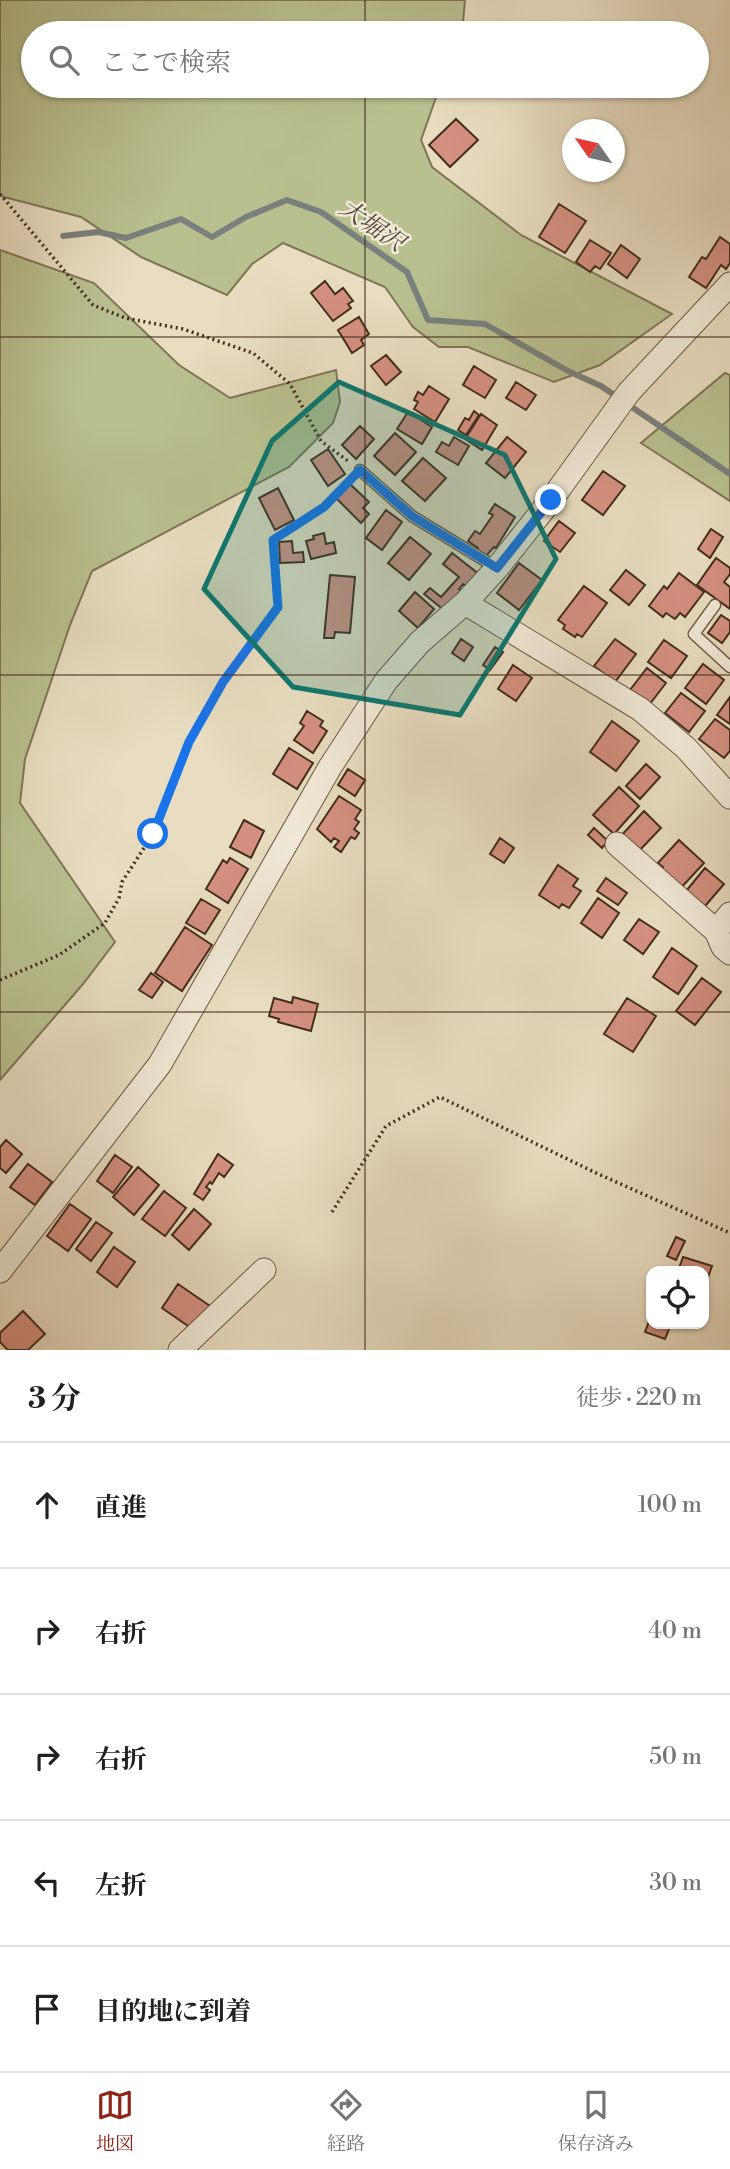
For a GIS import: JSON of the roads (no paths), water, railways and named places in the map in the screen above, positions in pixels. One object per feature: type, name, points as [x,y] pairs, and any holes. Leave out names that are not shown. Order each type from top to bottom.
[{"type":"street","points":[[0,1271],[160,1064],[323,778],[386,681],[421,642],[497,568],[551,500],[629,393],[730,285]]},
{"type":"street","points":[[464,603],[640,709],[686,748],[729,795]]},
{"type":"street","points":[[617,844],[723,923],[723,947],[730,953]]},
{"type":"street","points":[[180,1350],[264,1270]]},
{"type":"lane","points":[[360,470],[412,516],[497,568]]},
{"type":"lane","points":[[715,605],[694,634],[730,667]]},
{"type":"waterway","name":"大堀沢","points":[[63,236],[98,232],[126,238],[181,219],[212,237],[246,217],[287,200],[321,212],[407,272],[428,320],[485,324],[568,371],[601,386],[730,474]]}]
